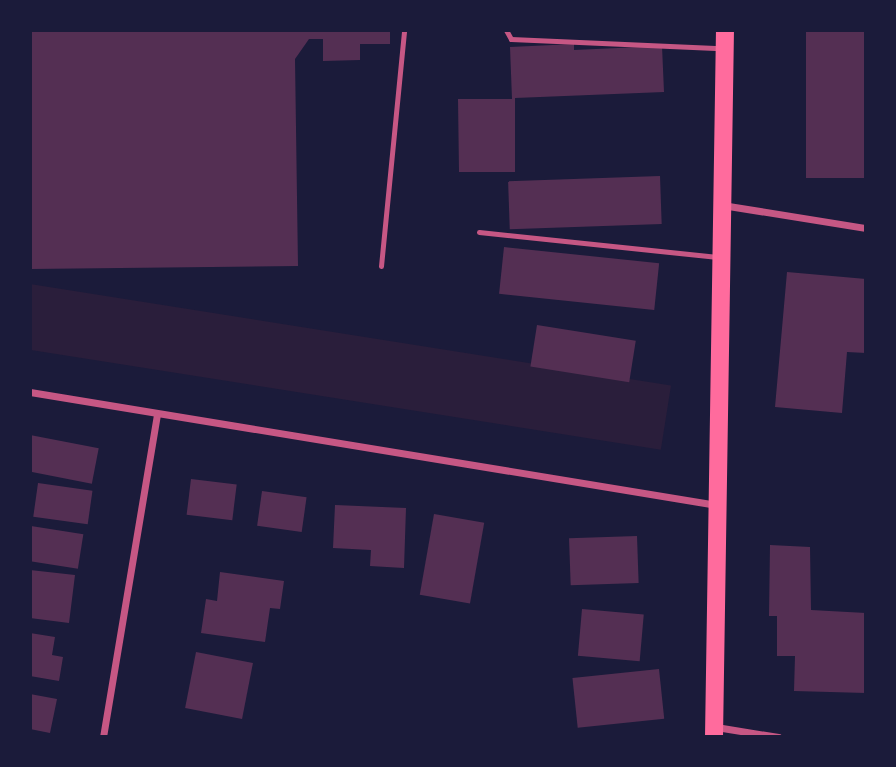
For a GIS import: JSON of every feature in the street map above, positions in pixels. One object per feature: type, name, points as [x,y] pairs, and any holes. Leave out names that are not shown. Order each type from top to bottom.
[{"type":"main road","points":[[714,732],[724,39]]},
{"type":"street","points":[[722,205],[866,228]]},
{"type":"street","points":[[30,392],[718,505]]},
{"type":"street","points":[[103,737],[157,412]]},
{"type":"street","points":[[714,732],[778,737]]},
{"type":"lane","points":[[381,266],[404,30]]},
{"type":"lane","points":[[506,30],[511,39],[724,39]]},
{"type":"lane","points":[[479,232],[721,257]]},
{"type":"shaded area","points":[[30,284],[671,386],[661,450],[30,350]]},
{"type":"building","points":[[30,30],[390,30],[390,44],[360,44],[360,60],[323,61],[323,39],[309,39],[295,59],[298,266],[30,269]]},
{"type":"building","points":[[806,30],[866,30],[866,178],[806,178]]},
{"type":"building","points":[[574,44],[574,50],[662,46],[664,92],[515,98],[515,172],[459,172],[458,99],[512,99],[510,47]]},
{"type":"building","points":[[660,176],[662,224],[510,229],[508,181]]},
{"type":"building","points":[[504,247],[659,263],[654,310],[499,294]]},
{"type":"building","points":[[787,272],[866,279],[866,353],[847,352],[842,413],[775,407]]},
{"type":"building","points":[[537,325],[636,341],[629,382],[530,366]]},
{"type":"building","points":[[30,435],[99,448],[92,484],[30,472]]},
{"type":"building","points":[[191,479],[237,485],[232,520],[187,515]]},
{"type":"building","points":[[38,483],[92,491],[88,524],[33,517]]},
{"type":"building","points":[[262,491],[307,497],[302,532],[257,526]]},
{"type":"building","points":[[335,505],[406,508],[404,568],[370,566],[371,550],[333,548]]},
{"type":"building","points":[[434,514],[484,523],[470,604],[420,595]]},
{"type":"building","points":[[31,526],[83,534],[78,569],[30,561]]},
{"type":"building","points":[[637,536],[639,583],[571,585],[569,538]]},
{"type":"building","points":[[770,545],[810,547],[811,610],[866,613],[866,693],[794,691],[795,656],[777,656],[777,616],[769,616]]},
{"type":"building","points":[[30,570],[75,575],[69,623],[30,618]]},
{"type":"building","points":[[220,572],[284,581],[280,609],[270,608],[265,642],[201,633],[206,599],[217,601]]},
{"type":"building","points":[[582,609],[644,614],[640,661],[578,656]]},
{"type":"building","points":[[30,633],[55,637],[52,655],[63,657],[59,681],[30,676]]},
{"type":"building","points":[[196,652],[253,663],[242,719],[185,708]]},
{"type":"building","points":[[659,669],[664,719],[578,728],[572,678]]},
{"type":"building","points":[[30,694],[57,699],[50,733],[30,729]]}]
